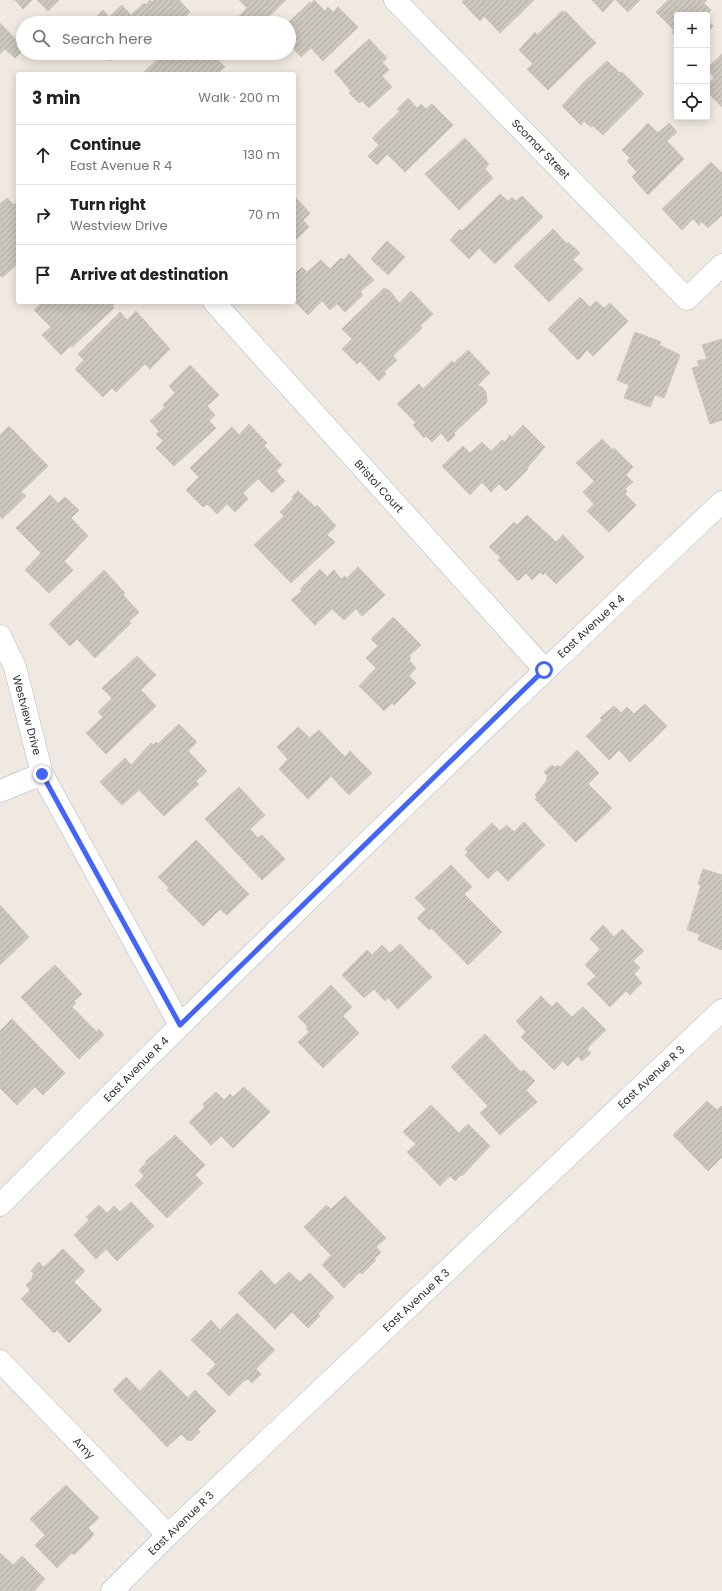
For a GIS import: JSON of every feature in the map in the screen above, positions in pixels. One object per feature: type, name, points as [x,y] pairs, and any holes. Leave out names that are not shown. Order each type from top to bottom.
[{"type":"street","name":"Scomar Street","points":[[395,0],[687,299],[722,265]]},
{"type":"street","name":"Bristol Court","points":[[216,304],[544,670]]},
{"type":"street","name":"East Avenue R 4","points":[[0,1205],[180,1025],[544,670],[722,502]]},
{"type":"street","name":"Westview Drive","points":[[0,636],[15,667],[42,774],[180,1025]]},
{"type":"street","points":[[0,791],[42,774]]},
{"type":"street","name":"East Avenue R 3","points":[[112,1591],[168,1535],[722,1010]]},
{"type":"street","name":"Amy","points":[[0,1361],[168,1535]]},
{"type":"building","points":[[15,0],[32,0],[23,9]]},
{"type":"building","points":[[37,0],[59,0],[48,11]]},
{"type":"building","points":[[150,0],[152,2],[154,0],[179,0],[190,12],[186,16],[110,16],[122,5],[131,15],[144,3],[146,5]]},
{"type":"building","points":[[239,0],[286,0],[269,16],[239,16],[247,8]]},
{"type":"building","points":[[314,0],[325,11],[328,7],[333,12],[338,7],[358,27],[323,61],[311,48],[301,57],[296,52],[295,16],[310,2],[311,4]]},
{"type":"building","points":[[464,0],[534,0],[500,33],[484,16],[480,21],[462,2]]},
{"type":"building","points":[[592,0],[614,0],[603,12]]},
{"type":"building","points":[[616,0],[640,0],[628,12]]},
{"type":"building","points":[[668,0],[707,0],[704,3],[711,10],[709,12],[674,12],[674,30],[656,12]]},
{"type":"building","points":[[103,10],[108,16],[97,16]]},
{"type":"building","points":[[562,11],[563,13],[565,11],[596,43],[548,90],[527,69],[533,64],[519,50],[535,32],[537,35]]},
{"type":"building","points":[[0,23],[16,40],[16,57],[15,58],[5,49],[0,54]]},
{"type":"building","points":[[369,39],[387,58],[382,62],[389,70],[382,76],[392,87],[369,108],[362,101],[359,103],[349,93],[351,91],[334,71]]},
{"type":"building","points":[[722,54],[722,107],[710,95],[710,82],[714,78],[710,72],[710,65]]},
{"type":"building","points":[[157,60],[218,60],[225,67],[220,72],[144,72]]},
{"type":"building","points":[[607,61],[620,73],[622,72],[644,94],[603,135],[593,126],[591,127],[584,121],[581,125],[562,106],[583,83]]},
{"type":"building","points":[[408,98],[417,108],[421,104],[426,109],[432,104],[453,125],[405,172],[387,154],[377,165],[368,156],[379,145],[372,138],[400,111],[397,109]]},
{"type":"building","points":[[648,123],[658,133],[669,123],[677,132],[667,141],[684,159],[648,195],[632,177],[637,172],[627,161],[630,158],[622,150]]},
{"type":"building","points":[[465,138],[489,164],[485,169],[493,178],[459,210],[425,174]]},
{"type":"building","points":[[711,162],[722,173],[722,215],[708,228],[702,222],[699,225],[693,219],[682,230],[662,209]]},
{"type":"building","points":[[500,194],[508,201],[512,197],[516,201],[522,196],[543,217],[495,264],[479,248],[469,259],[450,240],[460,229],[462,231]]},
{"type":"building","points":[[7,198],[14,205],[16,203],[16,265],[3,277],[0,276],[0,204]]},
{"type":"building","points":[[296,198],[310,213],[303,220],[309,227],[296,239]]},
{"type":"building","points":[[553,229],[567,244],[568,242],[580,253],[573,260],[583,269],[549,302],[514,266]]},
{"type":"building","points":[[387,241],[405,257],[388,275],[371,259]]},
{"type":"building","points":[[349,254],[374,280],[360,292],[363,295],[345,312],[337,304],[330,310],[322,301],[308,315],[296,303],[296,273],[302,267],[307,272],[321,260],[330,269],[341,258],[344,260]]},
{"type":"building","points":[[384,288],[390,291],[399,303],[411,291],[433,314],[420,326],[422,328],[393,356],[397,360],[384,372],[386,374],[379,381],[360,361],[357,364],[342,349],[352,339],[342,329]]},
{"type":"building","points":[[580,297],[590,307],[596,301],[604,308],[610,303],[628,321],[593,356],[587,350],[578,360],[548,329]]},
{"type":"building","points":[[41,304],[114,304],[112,306],[114,308],[72,347],[70,346],[61,355],[42,335],[51,327],[34,310]]},
{"type":"building","points":[[136,311],[170,349],[150,369],[145,364],[116,392],[112,388],[103,397],[75,369],[84,360],[78,354],[120,312],[127,320]]},
{"type":"building","points":[[635,332],[661,342],[659,345],[680,355],[664,398],[655,395],[650,407],[624,398],[629,385],[617,380]]},
{"type":"building","points":[[722,339],[722,420],[710,424],[692,368],[699,366],[697,361],[707,359],[702,345]]},
{"type":"building","points":[[468,350],[490,373],[477,386],[481,386],[486,392],[487,402],[454,433],[455,435],[448,442],[441,433],[432,442],[426,436],[424,438],[413,425],[416,423],[397,404],[419,384],[423,389],[452,361],[454,363]]},
{"type":"building","points":[[190,365],[219,395],[207,406],[215,415],[209,421],[216,428],[174,466],[156,448],[163,441],[156,434],[159,431],[150,421],[165,407],[163,405],[175,393],[169,386]]},
{"type":"building","points":[[249,424],[267,443],[264,446],[282,465],[276,471],[285,481],[272,493],[258,479],[243,493],[248,499],[235,512],[227,504],[217,514],[207,504],[203,507],[186,490],[199,477],[190,468],[232,427],[239,435]]},
{"type":"building","points":[[523,425],[545,447],[527,468],[528,469],[506,491],[499,484],[491,492],[482,482],[470,495],[442,466],[463,446],[470,453],[482,442],[491,451],[502,440],[505,442],[510,435],[512,437]]},
{"type":"building","points":[[9,426],[48,466],[21,492],[26,496],[2,519],[0,516],[0,435]]},
{"type":"building","points":[[602,439],[613,450],[614,448],[633,467],[626,475],[633,482],[625,489],[627,491],[625,494],[636,505],[609,532],[587,511],[594,504],[583,492],[594,481],[576,463]]},
{"type":"building","points":[[298,491],[315,507],[317,505],[336,526],[327,535],[335,542],[291,583],[254,545],[284,516],[280,512],[293,499],[292,497]]},
{"type":"building","points":[[50,495],[58,503],[65,497],[79,510],[71,518],[88,536],[64,561],[73,570],[49,593],[25,570],[41,553],[16,528]]},
{"type":"building","points":[[527,515],[556,542],[563,535],[584,557],[556,584],[545,573],[543,575],[540,572],[532,580],[526,573],[518,581],[498,560],[501,558],[489,547],[514,522],[517,525]]},
{"type":"building","points":[[358,567],[385,595],[362,616],[356,609],[344,620],[332,609],[315,625],[291,600],[302,591],[300,589],[320,569],[327,577],[334,570],[341,579],[345,576],[347,578]]},
{"type":"building","points":[[104,570],[125,593],[123,595],[139,612],[129,621],[131,623],[95,658],[77,639],[70,646],[49,624]]},
{"type":"building","points":[[393,617],[421,645],[409,656],[411,658],[409,660],[416,668],[409,676],[416,683],[394,705],[392,703],[384,711],[359,686],[376,668],[366,658],[378,646],[371,639]]},
{"type":"building","points":[[137,656],[156,675],[141,690],[156,706],[106,754],[86,733],[103,717],[98,712],[112,698],[102,688]]},
{"type":"building","points":[[645,704],[667,726],[630,762],[619,750],[609,760],[586,736],[602,720],[600,718],[614,706],[621,713],[627,707],[634,714]]},
{"type":"building","points":[[179,724],[197,742],[188,751],[207,771],[196,781],[199,784],[164,816],[139,790],[122,805],[100,782],[125,758],[131,765],[151,743],[153,745],[156,742],[158,744]]},
{"type":"building","points":[[298,727],[310,738],[319,730],[345,757],[350,751],[372,773],[349,795],[331,776],[308,799],[279,769],[288,759],[277,747]]},
{"type":"building","points":[[577,750],[599,773],[588,784],[612,808],[576,842],[535,799],[537,797],[535,795],[547,780],[546,779],[548,776],[544,772],[552,765],[555,767],[558,765],[560,767]]},
{"type":"building","points":[[239,787],[265,815],[250,829],[258,838],[262,835],[285,859],[262,880],[205,819]]},
{"type":"building","points":[[524,822],[545,845],[508,881],[497,870],[488,879],[465,855],[468,852],[465,849],[492,823],[500,831],[507,825],[514,832]]},
{"type":"building","points":[[196,840],[249,894],[227,915],[220,909],[203,926],[167,890],[169,888],[158,877]]},
{"type":"building","points":[[451,865],[472,887],[464,894],[502,932],[468,965],[431,928],[429,930],[417,918],[426,909],[415,898]]},
{"type":"building","points":[[703,869],[722,875],[722,950],[698,940],[700,934],[687,930],[701,885],[698,884]]},
{"type":"building","points":[[0,905],[29,937],[0,965]]},
{"type":"building","points":[[603,925],[614,937],[622,929],[644,951],[633,961],[640,968],[634,974],[642,983],[630,995],[626,991],[610,1007],[587,984],[596,976],[585,965],[600,949],[590,939]]},
{"type":"building","points":[[400,944],[432,977],[398,1009],[388,998],[385,1001],[374,989],[364,998],[342,975],[367,950],[372,955],[382,945],[390,953]]},
{"type":"building","points":[[55,965],[82,994],[74,1001],[76,1003],[72,1007],[97,1032],[99,1029],[104,1035],[79,1059],[21,997]]},
{"type":"building","points":[[331,985],[352,1007],[343,1016],[359,1033],[323,1068],[298,1042],[309,1032],[306,1028],[308,1027],[298,1017]]},
{"type":"building","points":[[541,996],[552,1007],[557,1002],[572,1017],[583,1007],[606,1030],[589,1046],[587,1050],[591,1053],[582,1061],[578,1056],[568,1066],[563,1061],[554,1070],[521,1037],[526,1032],[516,1021]]},
{"type":"building","points":[[12,1019],[65,1073],[43,1095],[35,1087],[17,1105],[0,1088],[0,1054],[2,1052],[0,1051],[0,1031]]},
{"type":"building","points":[[485,1034],[521,1072],[524,1070],[535,1081],[526,1090],[537,1102],[500,1135],[480,1113],[488,1106],[451,1067]]},
{"type":"building","points":[[244,1087],[270,1112],[233,1148],[221,1136],[211,1145],[189,1122],[205,1107],[203,1104],[216,1092],[224,1100],[230,1094],[233,1097]]},
{"type":"building","points":[[707,1101],[717,1110],[721,1106],[722,1107],[722,1157],[708,1171],[673,1135]]},
{"type":"building","points":[[431,1105],[459,1133],[468,1124],[490,1146],[462,1176],[461,1175],[455,1181],[450,1176],[440,1186],[407,1152],[416,1144],[403,1132]]},
{"type":"building","points":[[175,1135],[205,1165],[195,1175],[203,1183],[167,1218],[135,1185],[144,1176],[139,1170],[146,1163],[145,1162]]},
{"type":"building","points":[[345,1196],[386,1238],[376,1247],[381,1252],[374,1259],[376,1260],[362,1274],[360,1272],[344,1288],[322,1265],[331,1255],[304,1227],[326,1205],[331,1209]]},
{"type":"building","points":[[131,1202],[154,1226],[117,1261],[106,1249],[96,1259],[74,1235],[89,1220],[86,1217],[99,1205],[107,1213],[114,1206],[120,1212]]},
{"type":"building","points":[[63,1249],[85,1271],[74,1282],[102,1310],[69,1343],[57,1330],[54,1333],[21,1299],[30,1290],[26,1285],[33,1278],[32,1276],[34,1274],[31,1271],[39,1262],[43,1267],[46,1265]]},
{"type":"building","points":[[261,1270],[275,1285],[289,1272],[300,1282],[310,1273],[334,1297],[318,1314],[320,1316],[308,1328],[292,1312],[275,1329],[238,1293]]},
{"type":"building","points":[[237,1313],[275,1350],[256,1369],[261,1374],[252,1383],[248,1379],[244,1381],[229,1396],[207,1374],[216,1364],[191,1340],[211,1320],[220,1330]]},
{"type":"building","points":[[160,1370],[188,1398],[195,1390],[216,1411],[198,1429],[200,1432],[191,1441],[189,1439],[188,1441],[181,1434],[167,1447],[113,1390],[126,1377],[140,1391]]},
{"type":"building","points":[[66,1485],[99,1518],[88,1528],[94,1534],[90,1539],[74,1555],[72,1553],[57,1568],[35,1545],[45,1535],[30,1519]]},
{"type":"building","points":[[0,1553],[13,1565],[22,1556],[45,1579],[34,1591],[0,1591]]},
{"type":"route","points":[[42,774],[180,1025],[544,670]]}]
